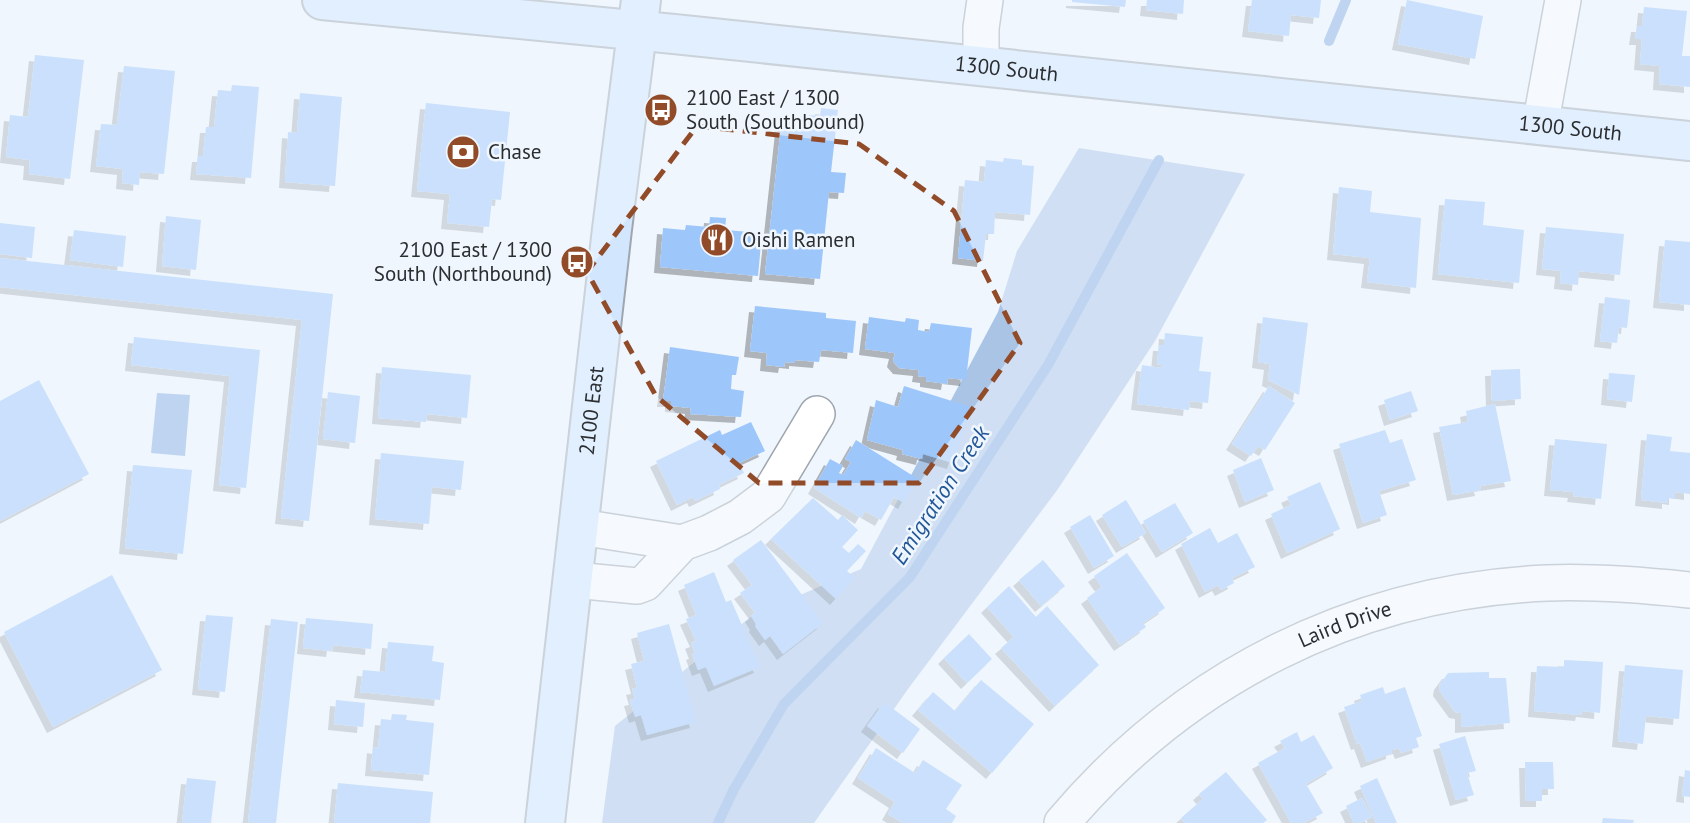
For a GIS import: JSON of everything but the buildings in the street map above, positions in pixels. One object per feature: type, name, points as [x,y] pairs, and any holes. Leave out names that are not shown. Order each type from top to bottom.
[{"type":"street","name":"1300 South","points":[[322,0],[639,16],[981,67],[1690,141]]},
{"type":"street","points":[[981,67],[985,0]]},
{"type":"street","points":[[1541,125],[1563,0]]},
{"type":"street","name":"2100 East","points":[[545,823],[612,229],[639,16]]},
{"type":"street","points":[[574,580],[637,586],[651,578],[662,562],[682,543],[740,517],[768,496],[817,414]]},
{"type":"street","points":[[580,527],[682,543]]},
{"type":"street","name":"Laird Drive","points":[[1062,823],[1086,794],[1121,761],[1191,702],[1227,678],[1343,623],[1423,599],[1506,586],[1598,583],[1690,590]]},
{"type":"highlighted area","points":[[697,126],[859,144],[954,211],[1020,343],[919,483],[759,483],[656,396],[587,272]]},
{"type":"shaded area","points":[[1079,148],[1245,174],[1155,341],[1058,489],[908,689],[814,823],[602,823],[615,726],[753,615],[861,569],[998,312],[1017,251]]},
{"type":"shaded area","points":[[157,393],[190,395],[185,456],[151,453]]},
{"type":"waterway","name":"Emigration Creek","points":[[1329,41],[1346,0]]},
{"type":"waterway","name":"Emigration Creek","points":[[718,823],[734,789],[784,704],[910,577],[1048,365],[1159,160]]},
{"type":"place","name":"2100 East / 1300 South (Southbound)","points":[[661,110]]},
{"type":"place","name":"Chase","points":[[463,152]]},
{"type":"place","name":"Oishi Ramen","points":[[717,240]]},
{"type":"place","name":"2100 East / 1300 South (Northbound)","points":[[577,262]]}]
